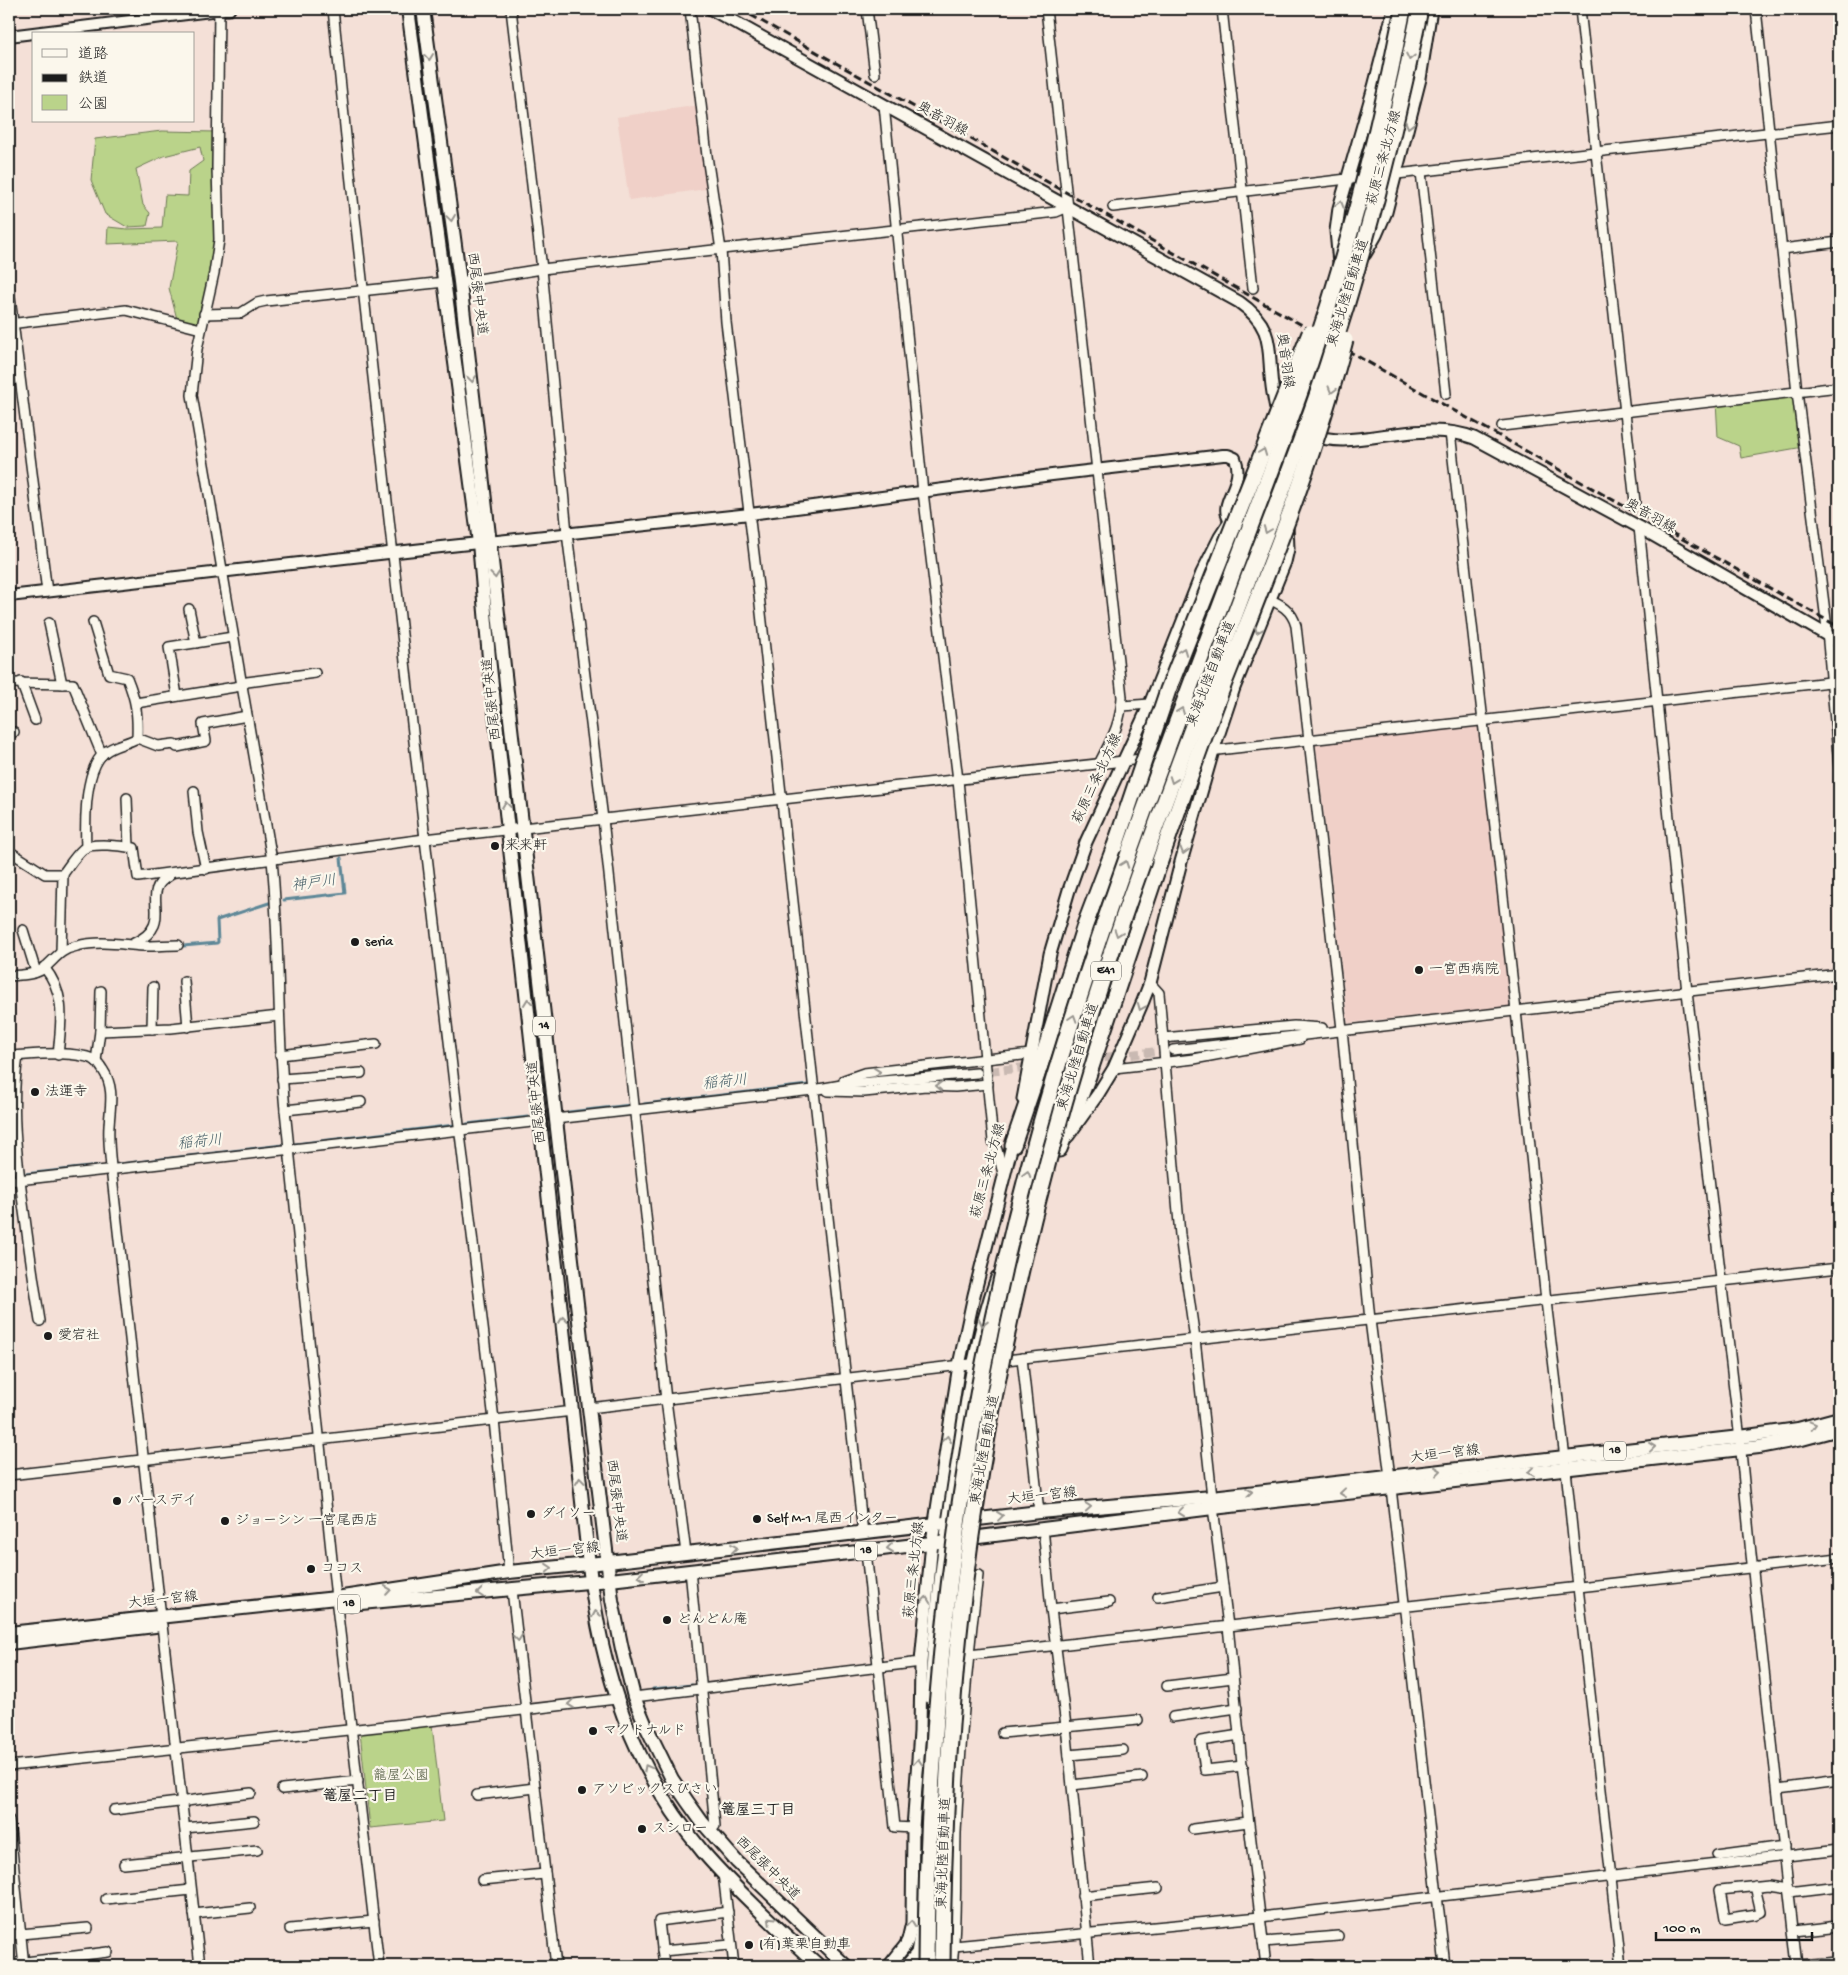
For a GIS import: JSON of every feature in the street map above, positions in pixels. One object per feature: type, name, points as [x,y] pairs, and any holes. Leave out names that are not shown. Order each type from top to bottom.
[{"type":"highway","name":"東海北陸自動車道","points":[[926,1966],[926,1900],[932,1763],[945,1622],[954,1550],[965,1473],[987,1352],[1025,1183],[1066,1040],[1113,896],[1310,362],[1343,259],[1378,122],[1403,9]]},
{"type":"highway","name":"東海北陸自動車道","points":[[942,1966],[944,1840],[948,1765],[964,1598],[982,1468],[1024,1253],[1061,1115],[1103,977],[1168,793],[1326,369],[1366,240],[1395,126],[1420,9]]},
{"type":"highway","points":[[1012,1145],[1045,1051],[1056,1010],[1085,925],[1115,846],[1168,690],[1321,305],[1378,122]]},
{"type":"highway","points":[[1059,1149],[1088,1076],[1160,861],[1219,696],[1284,532],[1316,442],[1348,328],[1366,240]]},
{"type":"main road","name":"西尾張中央道","points":[[408,9],[445,282],[485,542],[522,828],[615,1620],[634,1697],[672,1779],[710,1831],[757,1882],[846,1966]]},
{"type":"main road","name":"西尾張中央道","points":[[423,9],[460,282],[485,542],[508,830],[589,1565],[600,1638],[616,1699],[630,1734],[661,1793],[686,1830],[723,1873],[814,1966]]},
{"type":"main road","name":"奥音羽線","points":[[711,9],[1251,310],[1260,320],[1267,337],[1276,412],[1282,421],[1294,430],[1325,439],[1342,440],[1428,432],[1450,432],[1469,436],[1504,453],[1639,528],[1839,642]]},
{"type":"main road","name":"萩原三条北方線","points":[[1337,304],[1340,276],[1337,219],[1394,9]]},
{"type":"main road","name":"萩原三条北方線","points":[[889,1966],[905,1946],[910,1931],[913,1828],[920,1732],[921,1662],[939,1542],[959,1366],[990,1229],[1012,1145],[1050,954],[1068,890],[1086,842],[1150,704],[1202,573],[1230,521],[1280,458],[1294,430],[1337,304],[1382,223],[1397,174],[1420,79],[1431,9]]},
{"type":"main road","name":"萩原三条北方線","points":[[941,1523],[983,1320],[1002,1262],[1023,1216],[1059,1149],[1114,1068],[1150,983],[1181,862],[1234,688],[1270,600],[1288,549],[1286,472],[1294,430]]},
{"type":"main road","name":"大垣一宮線","points":[[9,1643],[162,1621],[337,1601],[512,1590],[866,1551],[1043,1528],[1212,1502],[1740,1443],[1839,1418]]},
{"type":"main road","name":"大垣一宮線","points":[[1740,1443],[1759,1447],[1802,1439],[1839,1429]]},
{"type":"main road","name":"大垣一宮線","points":[[337,1601],[509,1572],[589,1565],[941,1523],[1039,1512],[1212,1502]]},
{"type":"main road","name":"萩原三条北方線","points":[[906,1966],[917,1952],[920,1934],[923,1829],[931,1714],[939,1542]]},
{"type":"main road","name":"大垣一宮線","points":[[9,1633],[162,1621]]},
{"type":"street","points":[[36,32],[156,14],[222,9],[216,167],[218,240],[214,273],[196,349],[192,395],[272,860],[276,904],[282,1080],[337,1601],[379,1966]]},
{"type":"street","points":[[334,9],[425,839],[494,1420],[509,1572]]},
{"type":"street","points":[[511,9],[542,269],[567,533],[603,819],[666,1400],[686,1553]]},
{"type":"street","points":[[690,9],[707,156],[721,250],[726,322],[750,514],[844,1378],[863,1533]]},
{"type":"street","points":[[867,9],[875,74]]},
{"type":"street","points":[[1046,9],[1122,706],[1117,728],[1098,764]]},
{"type":"street","points":[[1222,9],[1254,288]]},
{"type":"street","points":[[1580,9],[1635,502]]},
{"type":"street","points":[[1756,9],[1797,392],[1835,682],[1839,766]]},
{"type":"street","points":[[9,36],[32,33]]},
{"type":"street","points":[[884,105],[923,492],[958,780],[993,1141],[1004,1178]]},
{"type":"street","points":[[1113,207],[1347,179],[1839,125]]},
{"type":"street","points":[[1421,172],[1446,394]]},
{"type":"street","points":[[460,282],[542,269],[1056,212],[1068,208]]},
{"type":"street","points":[[1782,248],[1839,242]]},
{"type":"street","points":[[204,314],[241,313],[266,301],[445,282]]},
{"type":"street","points":[[9,290],[10,323],[47,592]]},
{"type":"street","points":[[10,323],[126,310],[201,329]]},
{"type":"street","points":[[1502,426],[1839,387]]},
{"type":"street","points":[[1450,432],[1621,1966]]},
{"type":"street","points":[[9,596],[750,514],[1223,455],[1235,458],[1239,472],[1226,507],[1227,517],[1230,521]]},
{"type":"street","points":[[1639,528],[1687,992],[1740,1443],[1752,1568],[1797,1966],[1839,1962]]},
{"type":"street","points":[[1202,573],[1270,600],[1282,606],[1294,618],[1342,1029],[1370,1320],[1391,1482],[1403,1607],[1413,1675],[1445,1966]]},
{"type":"street","points":[[188,609],[196,643]]},
{"type":"street","points":[[93,622],[109,674],[127,678],[136,703],[137,738]]},
{"type":"street","points":[[49,623],[62,684]]},
{"type":"street","points":[[177,696],[169,647],[233,637]]},
{"type":"street","points":[[136,703],[241,686],[247,682],[316,673]]},
{"type":"street","points":[[21,682],[35,720]]},
{"type":"street","points":[[61,952],[63,874],[86,848],[91,845],[134,848],[138,878],[425,839],[1835,682]]},
{"type":"street","points":[[9,683],[73,684],[76,687],[102,755]]},
{"type":"street","points":[[1122,706],[1150,704]]},
{"type":"street","points":[[86,848],[90,782],[92,771],[102,755],[137,738],[158,746],[174,744],[177,747],[206,742],[203,724],[247,716]]},
{"type":"street","points":[[194,791],[198,832],[206,869]]},
{"type":"street","points":[[127,798],[129,847]]},
{"type":"street","points":[[9,853],[45,874],[63,874]]},
{"type":"street","points":[[134,944],[144,939],[154,928],[156,922],[156,890],[160,881],[174,874]]},
{"type":"street","points":[[23,930],[40,969],[59,990],[61,1003],[58,1055]]},
{"type":"street","points":[[10,976],[40,969],[61,952],[76,946],[96,943],[146,946],[178,945]]},
{"type":"street","points":[[1173,1050],[1342,1029],[1839,974]]},
{"type":"street","points":[[184,981],[188,1027]]},
{"type":"street","points":[[1150,983],[1159,993],[1180,1235],[1195,1339],[1212,1502],[1240,1735],[1248,1822],[1266,1966]]},
{"type":"street","points":[[152,1029],[153,987]]},
{"type":"street","points":[[96,1061],[100,1030],[101,990]]},
{"type":"street","points":[[100,1030],[188,1027],[279,1016]]},
{"type":"street","points":[[1163,1038],[1294,1026],[1342,1029]]},
{"type":"street","points":[[1114,1068],[1165,1063],[1285,1043],[1342,1029]]},
{"type":"street","points":[[280,1055],[376,1044]]},
{"type":"street","points":[[813,1090],[864,1073],[1031,1054]]},
{"type":"street","points":[[40,1321],[20,1180],[13,1109],[13,1056],[70,1055],[96,1061],[108,1078],[111,1088],[109,1127],[111,1168],[200,1966]]},
{"type":"street","points":[[282,1080],[361,1072]]},
{"type":"street","points":[[555,1119],[813,1090],[846,1084],[977,1073]]},
{"type":"street","points":[[813,1090],[864,1092],[926,1086],[955,1087],[988,1084]]},
{"type":"street","points":[[285,1110],[361,1102]]},
{"type":"street","points":[[9,1181],[541,1121]]},
{"type":"street","points":[[589,1408],[1839,1268]]},
{"type":"street","points":[[1022,1358],[1039,1512]]},
{"type":"street","points":[[9,1476],[573,1410]]},
{"type":"street","points":[[1043,1528],[1066,1726],[1090,1966]]},
{"type":"street","points":[[866,1551],[894,1827],[913,1828]]},
{"type":"street","points":[[969,1655],[1839,1558]]},
{"type":"street","points":[[690,1570],[715,1826],[710,1831]]},
{"type":"street","points":[[952,1966],[956,1834],[963,1717],[978,1575]]},
{"type":"street","points":[[1158,1597],[1223,1587]]},
{"type":"street","points":[[512,1590],[556,1966]]},
{"type":"street","points":[[1051,1609],[1109,1602]]},
{"type":"street","points":[[634,1697],[921,1662]]},
{"type":"street","points":[[1167,1686],[1233,1678]]},
{"type":"street","points":[[9,1766],[616,1699]]},
{"type":"street","points":[[1173,1717],[1237,1708]]},
{"type":"street","points":[[931,1714],[963,1717]]},
{"type":"street","points":[[1002,1733],[1138,1720]]},
{"type":"street","points":[[1240,1735],[1201,1742],[1205,1770],[1243,1766]]},
{"type":"street","points":[[1069,1755],[1123,1750]]},
{"type":"street","points":[[1072,1785],[1142,1777]]},
{"type":"street","points":[[282,1788],[358,1781]]},
{"type":"street","points":[[1778,1789],[1839,1781]]},
{"type":"street","points":[[477,1795],[535,1788]]},
{"type":"street","points":[[114,1810],[251,1793]]},
{"type":"street","points":[[185,1828],[254,1821]]},
{"type":"street","points":[[9,1822],[13,1906],[21,1934],[24,1964]]},
{"type":"street","points":[[1193,1829],[1248,1822]]},
{"type":"street","points":[[1717,1855],[1784,1846]]},
{"type":"street","points":[[124,1864],[257,1850]]},
{"type":"street","points":[[954,1946],[1260,1917],[1839,1850]]},
{"type":"street","points":[[723,1873],[734,1966]]},
{"type":"street","points":[[482,1880],[545,1874]]},
{"type":"street","points":[[1755,1886],[1761,1912],[1725,1919],[1720,1890],[1755,1886],[1770,1885],[1789,1890],[1839,1886]]},
{"type":"street","points":[[1082,1896],[1158,1888]]},
{"type":"street","points":[[106,1899],[191,1890]]},
{"type":"street","points":[[194,1914],[250,1908]]},
{"type":"street","points":[[664,1966],[659,1921],[728,1912]]},
{"type":"street","points":[[290,1929],[374,1921]]},
{"type":"street","points":[[1794,1931],[1839,1926]]},
{"type":"street","points":[[9,1935],[88,1928]]},
{"type":"street","points":[[1263,1942],[1338,1936]]},
{"type":"street","points":[[662,1951],[731,1945]]},
{"type":"street","points":[[9,1964],[24,1964],[108,1952]]},
{"type":"street","points":[[1302,1966],[1313,1965]]},
{"type":"shaded area","points":[[701,105],[713,188],[629,200],[617,117]]},
{"type":"shaded area","points":[[1479,725],[1510,1006],[1348,1023],[1316,745]]},
{"type":"green space","points":[[162,131],[217,132],[219,240],[201,329],[178,323],[169,288],[178,241],[107,244],[108,227],[127,229],[162,228],[165,195],[188,196],[189,171],[203,161],[200,147],[164,156],[136,169],[143,205],[150,213],[147,226],[127,227],[105,214],[91,180],[95,139]]},
{"type":"green space","points":[[1797,392],[1803,447],[1741,458],[1739,446],[1718,437],[1716,401]]},
{"type":"green space","name":"籠屋公園","points":[[432,1725],[443,1821],[370,1828],[360,1732]]},
{"type":"waterway","name":"神戸川","points":[[284,900],[345,893],[341,858]]},
{"type":"waterway","name":"神戸川","points":[[183,946],[217,943],[217,920],[269,903]]},
{"type":"waterway","name":"稲荷川","points":[[644,1104],[808,1085]]},
{"type":"waterway","name":"稲荷川","points":[[569,1112],[631,1105]]},
{"type":"waterway","name":"稲荷川","points":[[467,1124],[528,1117]]},
{"type":"waterway","name":"稲荷川","points":[[295,1144],[455,1125]]},
{"type":"waterway","name":"稲荷川","points":[[119,1164],[283,1145]]},
{"type":"waterway","name":"稲荷川","points":[[25,1174],[99,1166]]},
{"type":"waterway","points":[[653,1689],[692,1685]]},
{"type":"tunnel","points":[[1091,1059],[1170,1050]]},
{"type":"tunnel","points":[[977,1073],[1061,1063]]},
{"type":"railway","points":[[740,9],[1839,627]]},
{"type":"place","name":"来来軒","points":[[495,846]]},
{"type":"place","name":"seria","points":[[355,942]]},
{"type":"place","name":"一宮西病院","points":[[1419,970]]},
{"type":"place","name":"法運寺","points":[[35,1092]]},
{"type":"place","name":"愛宕社","points":[[48,1336]]},
{"type":"place","name":"バースデイ","points":[[117,1501]]},
{"type":"place","name":"ダイソー","points":[[531,1514]]},
{"type":"place","name":"Self M-1 尾西インター","points":[[757,1519]]},
{"type":"place","name":"ジョーシン 一宮尾西店","points":[[225,1521]]},
{"type":"place","name":"ココス","points":[[311,1569]]},
{"type":"place","name":"どんどん庵","points":[[667,1620]]},
{"type":"place","name":"マクドナルド","points":[[593,1731]]},
{"type":"place","name":"アソビックスびさい","points":[[582,1790]]},
{"type":"place","name":"スシロー","points":[[642,1829]]},
{"type":"place","name":"(有)葉栗自動車","points":[[749,1945]]},
{"type":"district","name":"篭屋二丁目","points":[[360,1797]]},
{"type":"district","name":"篭屋三丁目","points":[[758,1811]]}]
